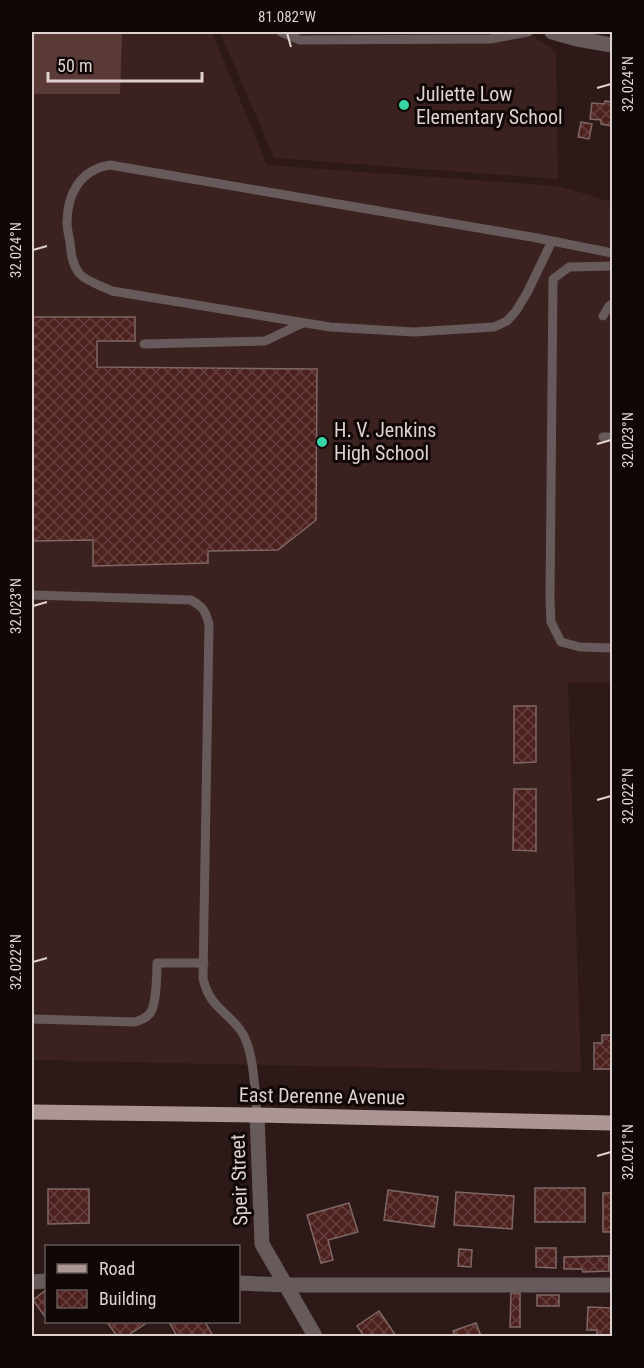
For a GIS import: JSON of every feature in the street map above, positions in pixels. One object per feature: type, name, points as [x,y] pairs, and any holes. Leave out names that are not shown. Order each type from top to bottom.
[{"type":"main road","name":"East Derenne Avenue","points":[[32,1112],[612,1123]]},
{"type":"street","points":[[552,32],[586,37],[612,45]]},
{"type":"street","name":"Speir Street","points":[[257,1115],[262,1244],[315,1336]]},
{"type":"street","points":[[240,1283],[612,1286]]},
{"type":"lane","points":[[281,32],[300,40],[528,32]]},
{"type":"lane","points":[[552,241],[527,293],[507,321],[494,327],[414,332],[330,327],[112,291],[80,275],[73,262],[67,223],[71,195],[81,180],[89,172],[110,165],[552,241],[612,253]]},
{"type":"lane","points":[[612,266],[570,267],[553,279],[550,597],[551,622],[561,642],[580,647],[612,648]]},
{"type":"lane","points":[[603,316],[612,304]]},
{"type":"lane","points":[[144,344],[265,341],[303,323]]},
{"type":"lane","points":[[32,595],[190,600],[201,606],[206,613],[209,624],[203,978],[206,991],[220,1011],[242,1032],[247,1043],[257,1115]]},
{"type":"lane","points":[[32,1019],[135,1022],[145,1018],[151,1011],[157,963],[204,963]]},
{"type":"shaded area","name":"H. V. Jenkins High School","points":[[32,32],[212,32],[267,165],[558,186],[612,202],[612,682],[568,683],[581,1072],[32,1060]]},
{"type":"shaded area","points":[[32,32],[122,32],[120,94],[32,94]]},
{"type":"shaded area","name":"Juliette Low Elementary School","points":[[220,32],[532,32],[537,39],[556,51],[558,179],[274,158]]},
{"type":"building","points":[[605,101],[612,102],[612,126],[601,124],[601,120],[590,119],[592,103],[604,104]]},
{"type":"building","points":[[581,122],[592,124],[589,139],[578,137]]},
{"type":"building","points":[[32,317],[135,317],[135,341],[97,341],[97,367],[317,369],[316,520],[278,550],[208,551],[208,563],[93,566],[93,540],[32,541]]},
{"type":"building","points":[[514,706],[536,706],[536,762],[514,763]]},
{"type":"building","points":[[514,789],[536,789],[536,851],[513,850]]},
{"type":"building","points":[[602,1035],[612,1035],[612,1069],[594,1069],[594,1043],[602,1043]]},
{"type":"building","points":[[535,1188],[585,1188],[585,1222],[535,1222]]},
{"type":"building","points":[[48,1189],[89,1189],[89,1223],[48,1224]]},
{"type":"building","points":[[388,1190],[438,1197],[434,1227],[384,1220]]},
{"type":"building","points":[[456,1192],[514,1196],[512,1229],[454,1225]]},
{"type":"building","points":[[603,1193],[612,1193],[612,1232],[603,1232]]},
{"type":"building","points":[[349,1203],[358,1232],[328,1240],[333,1260],[321,1263],[307,1215]]},
{"type":"building","points":[[536,1248],[556,1248],[556,1268],[536,1267]]},
{"type":"building","points":[[459,1249],[472,1250],[471,1267],[458,1266]]},
{"type":"building","points":[[609,1256],[609,1271],[583,1272],[582,1269],[564,1269],[564,1257]]},
{"type":"building","points":[[45,1291],[45,1317],[33,1300]]},
{"type":"building","points":[[511,1293],[520,1293],[520,1327],[510,1327]]},
{"type":"building","points":[[537,1295],[559,1295],[559,1306],[537,1306]]},
{"type":"building","points":[[588,1307],[612,1308],[612,1336],[597,1336],[597,1330],[587,1330]]},
{"type":"building","points":[[379,1311],[396,1336],[364,1336],[357,1326]]},
{"type":"building","points":[[108,1323],[146,1323],[127,1336],[117,1336]]},
{"type":"building","points":[[170,1323],[206,1323],[213,1336],[177,1336]]},
{"type":"building","points":[[476,1323],[481,1336],[455,1336],[453,1331]]},
{"type":"place","name":"Juliette Low Elementary School","points":[[404,105]]},
{"type":"place","name":"H. V. Jenkins High School","points":[[322,442]]}]
